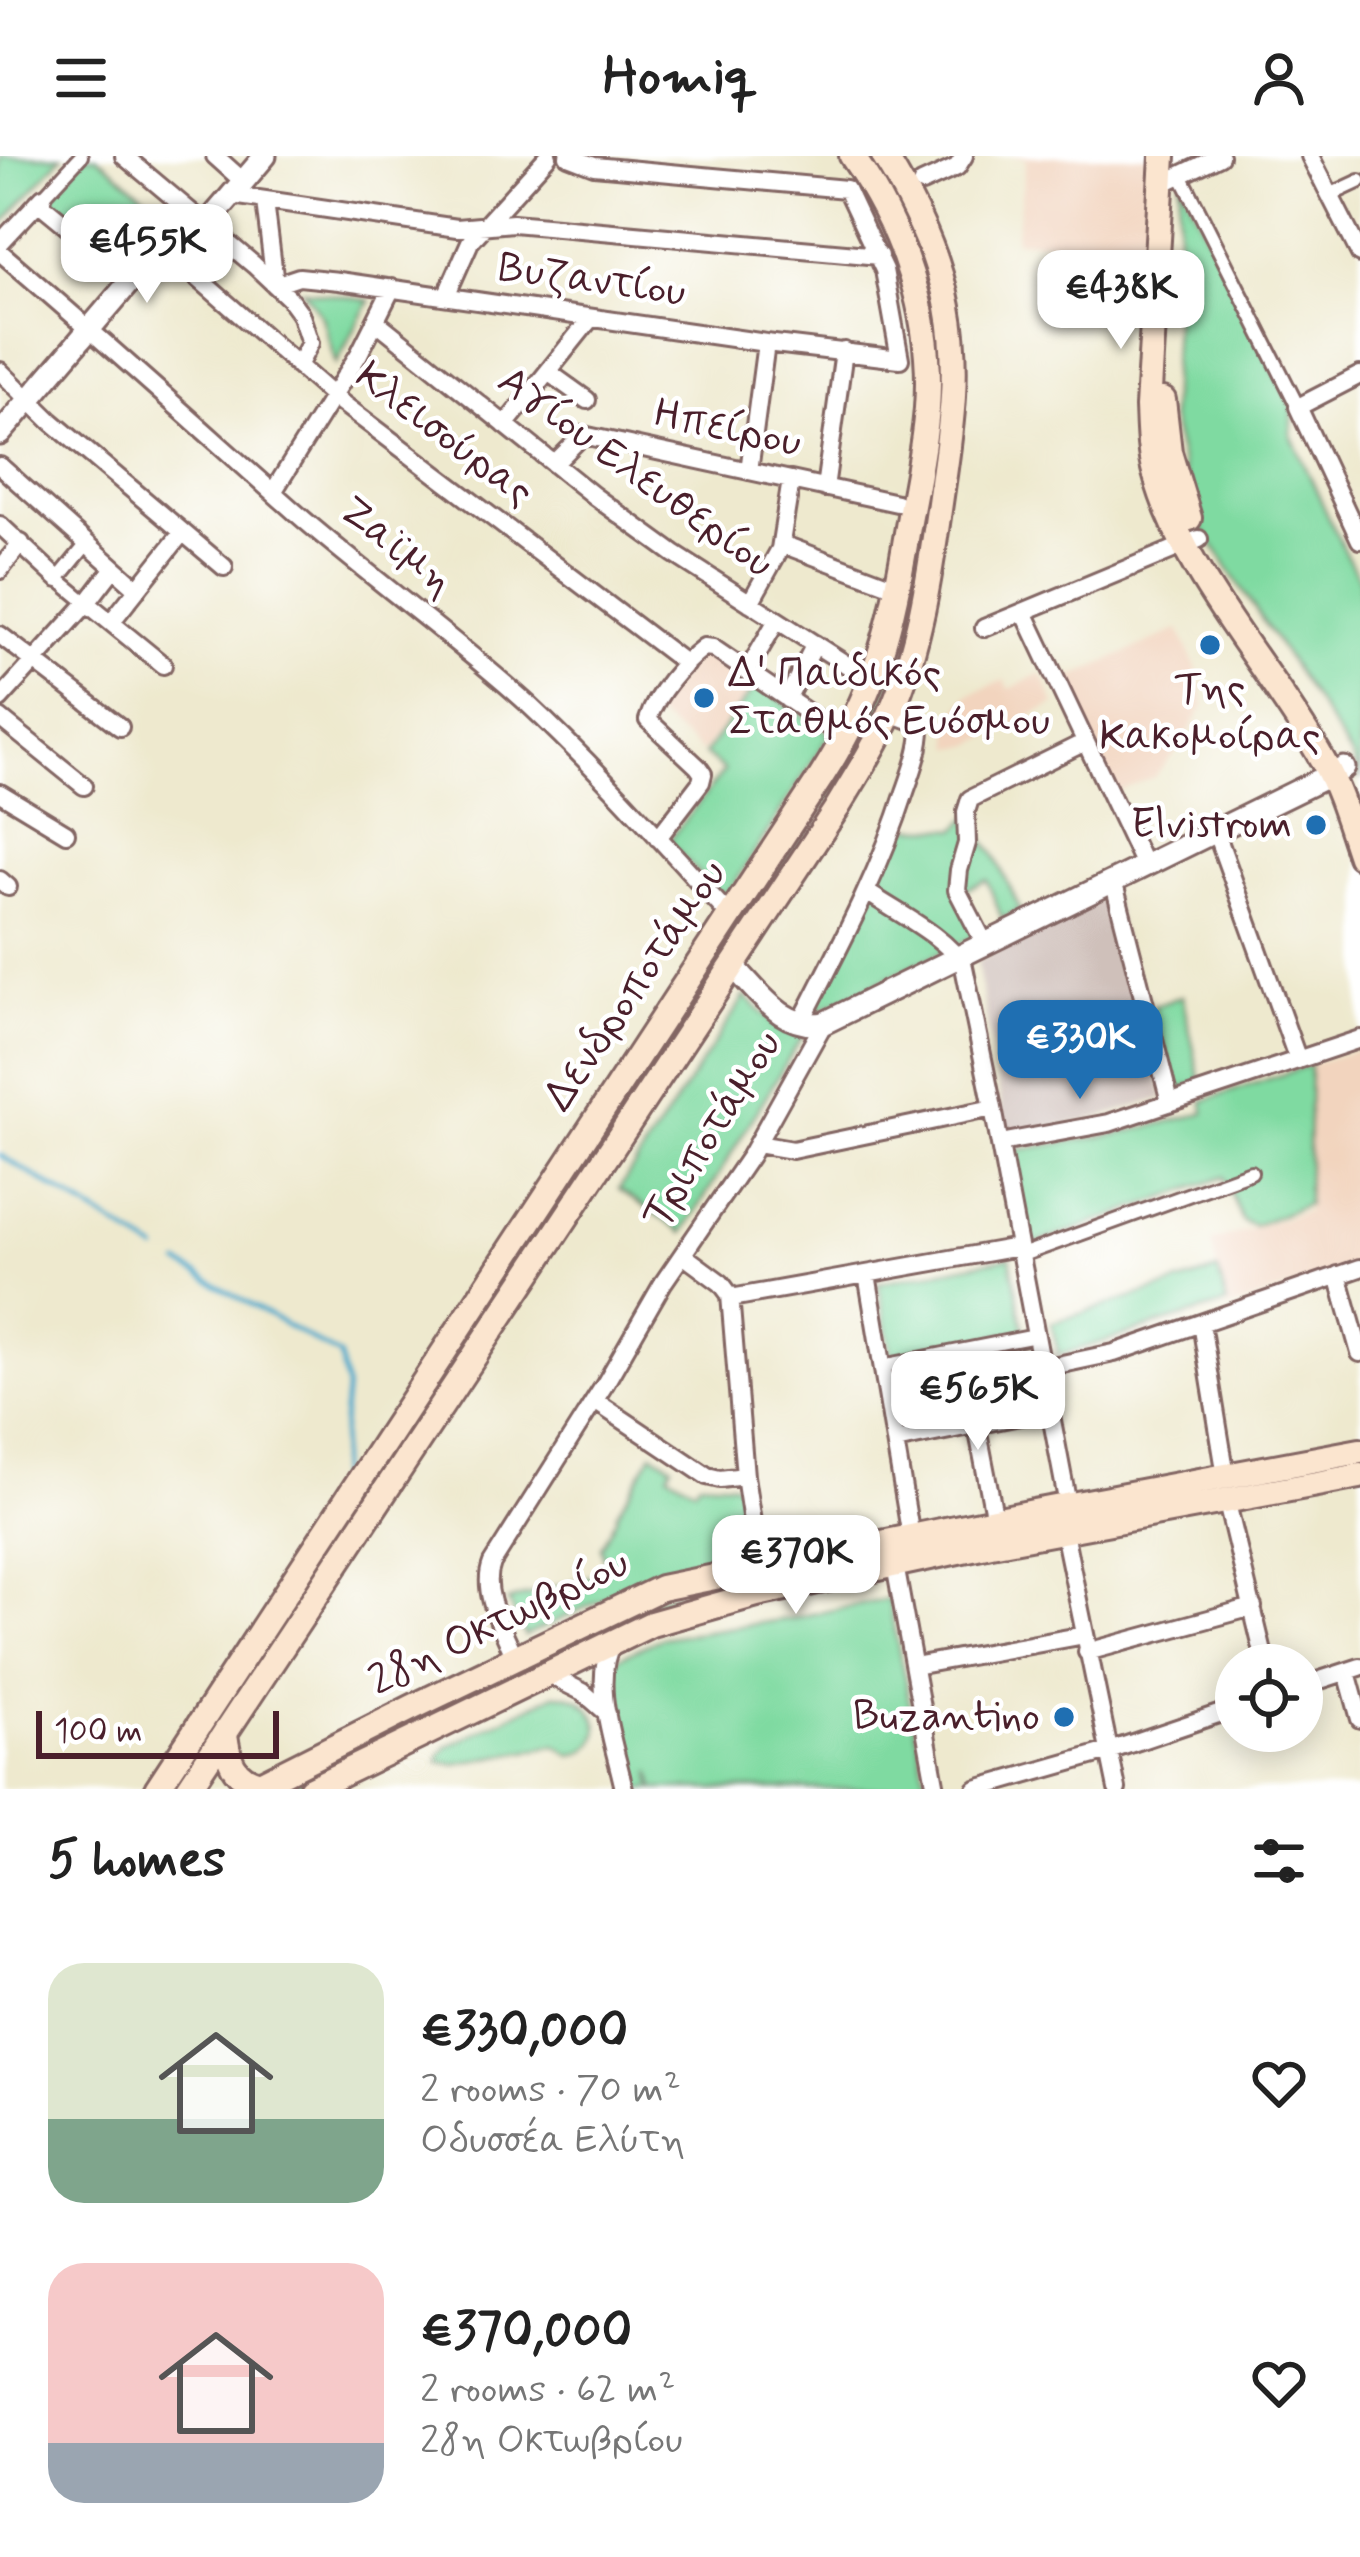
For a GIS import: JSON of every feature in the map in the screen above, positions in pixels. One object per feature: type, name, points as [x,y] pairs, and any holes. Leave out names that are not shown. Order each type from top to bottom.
[{"type":"main road","name":"Δενδροποτάμου","points":[[157,1789],[855,720],[880,659],[898,588],[928,405],[920,305],[875,191],[852,156]]},
{"type":"main road","name":"Δενδροποτάμου","points":[[188,1789],[734,966],[837,808],[891,713],[924,602],[955,391],[951,322],[940,272],[884,156]]},
{"type":"main road","points":[[1171,170],[1150,368],[1149,435],[1156,475],[1192,542],[1360,809]]},
{"type":"main road","points":[[1337,771],[1360,856]]},
{"type":"main road","name":"28η Οκτωβρίου","points":[[255,1786],[651,1592],[686,1581],[1226,1476],[1359,1472]]},
{"type":"main road","name":"28η Οκτωβρίου","points":[[311,1789],[651,1624],[741,1598],[1359,1472]]},
{"type":"main road","points":[[224,1734],[235,1771],[255,1786]]},
{"type":"street","points":[[0,242],[81,156]]},
{"type":"street","points":[[124,156],[296,307],[310,346],[298,366]]},
{"type":"street","points":[[215,156],[238,188],[265,201],[457,228],[538,224],[879,256]]},
{"type":"street","points":[[0,434],[132,279],[206,225],[265,156]]},
{"type":"street","points":[[446,296],[464,249],[548,156]]},
{"type":"street","points":[[568,156],[594,166],[846,189],[879,256]]},
{"type":"street","points":[[922,183],[957,166],[964,156]]},
{"type":"street","points":[[1220,156],[1171,170],[1298,407],[1360,540]]},
{"type":"street","points":[[1310,156],[1360,254]]},
{"type":"street","points":[[1330,195],[1360,181]]},
{"type":"street","points":[[41,200],[132,279]]},
{"type":"street","points":[[265,201],[275,285]]},
{"type":"street","name":"Κλεισούρας","points":[[167,251],[334,398],[686,664]]},
{"type":"street","name":"Ζαϊμη","points":[[0,252],[273,492],[531,707],[730,916]]},
{"type":"street","name":"Βυζαντίου","points":[[275,285],[299,277],[392,288],[900,359],[879,256]]},
{"type":"street","points":[[273,492],[334,398],[392,288]]},
{"type":"street","points":[[505,425],[591,318]]},
{"type":"street","name":"Αγίου Ελευθερίου","points":[[377,322],[658,542],[858,672]]},
{"type":"street","points":[[749,471],[766,343]]},
{"type":"street","points":[[826,488],[844,351]]},
{"type":"street","points":[[0,371],[51,421],[224,567]]},
{"type":"street","points":[[548,372],[587,400]]},
{"type":"street","points":[[1298,407],[1360,375]]},
{"type":"street","name":"Ηπείρου","points":[[554,464],[583,435],[897,503]]},
{"type":"street","points":[[0,466],[138,589]]},
{"type":"street","points":[[750,603],[782,544],[791,480]]},
{"type":"street","points":[[0,525],[164,665]]},
{"type":"street","points":[[112,621],[182,533]]},
{"type":"street","points":[[984,628],[1192,542]]},
{"type":"street","points":[[0,570],[21,543]]},
{"type":"street","points":[[58,579],[86,544]]},
{"type":"street","points":[[782,544],[898,588]]},
{"type":"street","points":[[0,699],[113,569]]},
{"type":"street","points":[[1024,612],[1144,865]]},
{"type":"street","points":[[747,672],[777,620]]},
{"type":"street","points":[[0,635],[120,727]]},
{"type":"street","points":[[787,699],[814,644]]},
{"type":"street","points":[[658,838],[703,774],[648,720],[652,707],[704,647],[713,648],[829,727]]},
{"type":"street","points":[[800,1024],[867,892],[893,830],[921,738],[918,724],[891,713]]},
{"type":"street","points":[[0,718],[84,786]]},
{"type":"street","points":[[985,944],[957,890],[970,799],[1085,742]]},
{"type":"street","name":"Τριποτάμου","points":[[515,1658],[488,1589],[489,1570],[656,1294],[757,1144],[824,1023],[1337,771]]},
{"type":"street","points":[[0,793],[65,833]]},
{"type":"street","points":[[1215,830],[1298,1060]]},
{"type":"street","points":[[1113,880],[1170,1102]]},
{"type":"street","points":[[867,892],[940,940],[965,973],[1068,1505]]},
{"type":"street","points":[[734,966],[767,1004],[800,1024],[824,1023]]},
{"type":"street","points":[[1000,1143],[1109,1123],[1360,1039]]},
{"type":"street","points":[[757,1144],[792,1150],[993,1108]]},
{"type":"street","points":[[731,1298],[1018,1251],[1251,1172]]},
{"type":"street","points":[[682,1255],[723,1285],[731,1298],[745,1476],[759,1568]]},
{"type":"street","points":[[1043,1368],[1100,1357],[1360,1268]]},
{"type":"street","points":[[867,1274],[911,1537]]},
{"type":"street","points":[[1338,1275],[1360,1353]]},
{"type":"street","points":[[1201,1324],[1226,1476]]},
{"type":"street","points":[[883,1366],[1036,1336]]},
{"type":"street","points":[[595,1401],[707,1476],[745,1476]]},
{"type":"street","points":[[895,1442],[1050,1410]]},
{"type":"street","points":[[977,1426],[994,1520]]},
{"type":"street","points":[[1227,1502],[1261,1644]]},
{"type":"street","points":[[1064,1532],[1118,1789]]},
{"type":"street","points":[[895,1565],[935,1789]]},
{"type":"street","points":[[914,1666],[1086,1644],[1253,1607]]},
{"type":"street","points":[[613,1640],[603,1669],[624,1789]]},
{"type":"street","points":[[1323,1679],[1353,1670],[1360,1719]]},
{"type":"street","points":[[548,1674],[583,1692],[608,1713]]},
{"type":"street","points":[[976,1789],[1215,1715]]},
{"type":"shaded area","points":[[1009,156],[1158,156],[1152,249],[1015,240],[1026,159]]},
{"type":"shaded area","points":[[1179,629],[1199,674],[1204,706],[1181,746],[1154,777],[1114,793],[1061,682]]},
{"type":"shaded area","name":"Δ' Παιδικός Σταθμός Ευόσμου","points":[[712,652],[756,683],[702,752],[653,714],[696,657]]},
{"type":"shaded area","points":[[1041,673],[1055,704],[970,746],[953,748],[948,722],[968,695],[1004,680],[1010,689]]},
{"type":"shaded area","points":[[1112,892],[1164,1098],[1086,1121],[1006,1134],[977,962]]},
{"type":"shaded area","points":[[1360,1049],[1360,1265],[1228,1309],[1211,1242],[1306,1211],[1310,1065]]},
{"type":"green space","points":[[0,156],[62,156],[0,227]]},
{"type":"green space","points":[[84,156],[97,156],[171,217],[171,231],[131,264],[50,197]]},
{"type":"green space","points":[[863,156],[873,156],[895,194],[932,279],[946,362],[944,406],[909,628],[879,713],[852,764],[179,1789],[168,1789],[864,725],[889,666],[903,613],[937,383]]},
{"type":"green space","points":[[1180,180],[1293,408],[1291,435],[1360,580],[1360,780],[1352,757],[1204,531],[1190,500],[1170,417]]},
{"type":"green space","points":[[303,290],[370,301],[336,364],[322,317]]},
{"type":"green space","points":[[757,684],[830,734],[730,891],[718,894],[670,843],[724,771],[704,754]]},
{"type":"green space","points":[[973,814],[1020,909],[1002,919],[987,880],[962,891],[979,934],[813,1010],[899,827],[957,829]]},
{"type":"green space","points":[[745,996],[775,1025],[803,1035],[683,1233],[619,1189]]},
{"type":"green space","points":[[1182,996],[1201,1082],[1177,1090],[1153,1007]]},
{"type":"green space","points":[[1310,1065],[1307,1204],[1254,1226],[1242,1221],[1224,1177],[1026,1247],[1010,1151],[1118,1134],[1205,1113],[1203,1101]]},
{"type":"green space","points":[[1010,1257],[1024,1331],[892,1356],[878,1283]]},
{"type":"green space","points":[[1218,1271],[1227,1304],[1059,1355],[1051,1323]]},
{"type":"green space","points":[[653,1453],[672,1465],[668,1473],[694,1488],[699,1481],[734,1483],[739,1488],[739,1508],[727,1511],[727,1540],[713,1564],[616,1593],[525,1636],[508,1601],[608,1571],[601,1547]]},
{"type":"green space","points":[[874,1549],[876,1558],[656,1608],[289,1789],[270,1789],[655,1599]]},
{"type":"green space","points":[[888,1599],[926,1781],[888,1789],[655,1789],[651,1771],[653,1789],[636,1789],[609,1662],[661,1638]]},
{"type":"green space","points":[[555,1694],[571,1696],[592,1712],[597,1734],[585,1751],[571,1755],[557,1745],[456,1764],[438,1762],[447,1747]]},
{"type":"waterway","points":[[0,1155],[157,1251]]},
{"type":"waterway","points":[[180,1264],[340,1356],[346,1388],[336,1492]]},
{"type":"place","name":"Της Κακομοίρας","points":[[1210,645]]},
{"type":"place","name":"Δ' Παιδικός Σταθμός Ευόσμου","points":[[704,698]]},
{"type":"place","name":"Elvistrom","points":[[1316,825]]},
{"type":"place","name":"Buzantino","points":[[1064,1717]]}]
